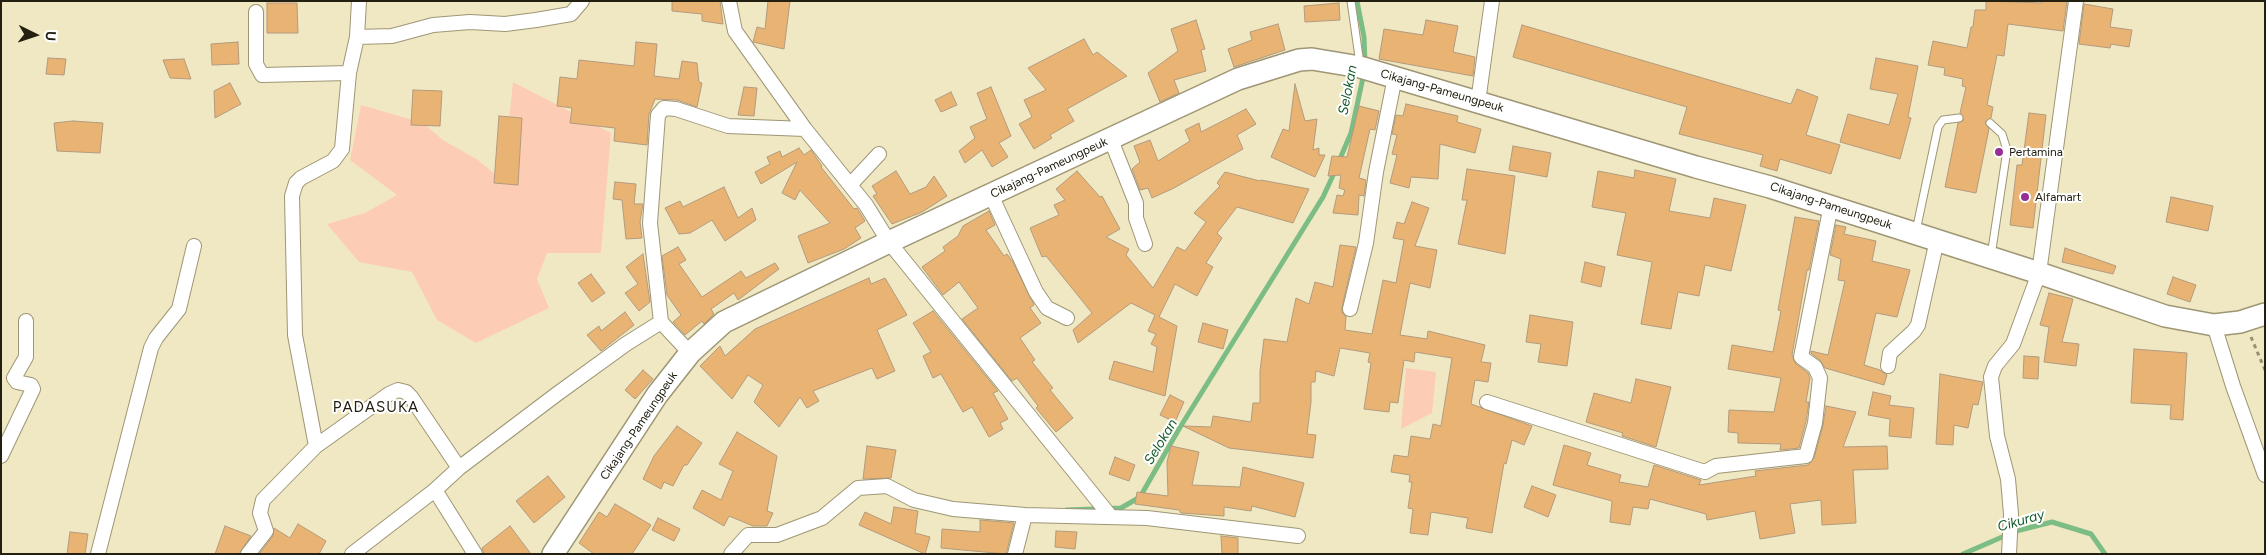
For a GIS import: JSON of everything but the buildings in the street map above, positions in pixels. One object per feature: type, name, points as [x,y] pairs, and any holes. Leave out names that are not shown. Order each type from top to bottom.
[{"type":"main road","name":"Cikajang-Pameungpeuk","points":[[553,554],[657,395],[690,353],[732,317],[1238,79],[1287,62],[1312,59],[1365,68],[1831,205],[2165,316],[2214,325],[2255,317]]},
{"type":"street","points":[[316,446],[296,341],[292,196],[296,183],[301,178],[333,162],[338,156],[343,140],[349,73],[357,37],[359,1]]},
{"type":"street","points":[[357,37],[392,36],[433,25],[470,22],[505,24],[528,21],[571,14],[582,1]]},
{"type":"street","points":[[729,1],[735,31],[805,129],[851,184],[889,242],[1105,511]]},
{"type":"street","points":[[1478,102],[1492,1]]},
{"type":"street","points":[[2009,554],[2010,514],[2007,473],[1997,436],[1991,377],[1996,366],[2013,344],[2039,273],[2076,1]]},
{"type":"street","points":[[256,12],[256,64],[262,75],[349,73]]},
{"type":"street","points":[[1350,309],[1366,243],[1376,172],[1395,77]]},
{"type":"street","points":[[690,353],[661,322],[650,223],[658,115],[664,108],[728,126],[805,129]]},
{"type":"street","points":[[1110,140],[1136,203],[1136,218],[1145,244]]},
{"type":"street","points":[[851,184],[879,154]]},
{"type":"street","points":[[991,194],[1036,292],[1047,308],[1067,318]]},
{"type":"street","points":[[1486,402],[1705,472],[1716,466],[1806,456],[1815,423],[1820,378],[1815,367],[1801,357],[1831,205]]},
{"type":"street","points":[[1888,366],[1890,352],[1914,331],[1918,325],[1937,240]]},
{"type":"street","points":[[98,554],[151,348],[156,338],[179,309],[194,246]]},
{"type":"street","points":[[1,456],[33,389],[31,385],[17,382],[14,378],[26,357],[26,321]]},
{"type":"street","points":[[352,554],[435,490],[459,468],[626,344],[661,322]]},
{"type":"street","points":[[2214,325],[2232,386],[2265,475]]},
{"type":"street","points":[[248,554],[266,531],[260,512],[263,500],[316,446],[389,394],[398,390],[406,392],[411,397],[459,468]]},
{"type":"street","points":[[731,554],[748,535],[777,534],[822,518],[858,488],[887,486],[914,500],[953,509],[1025,515],[1105,511],[1147,518],[1298,536]]},
{"type":"street","points":[[435,490],[476,554]]},
{"type":"street","points":[[1015,554],[1025,515]]},
{"type":"lane","points":[[1351,1],[1365,68]]},
{"type":"lane","points":[[1916,234],[1938,127],[1943,120],[1959,118]]},
{"type":"lane","points":[[1990,123],[2002,134],[2007,150],[1990,258]]},
{"type":"path","points":[[2255,317],[2265,370]]},
{"type":"shaded area","points":[[513,82],[611,133],[601,253],[547,253],[537,279],[549,308],[476,343],[437,320],[412,272],[359,262],[327,224],[365,213],[397,195],[350,160],[361,105],[423,123],[443,140],[478,160],[503,181]]},
{"type":"shaded area","points":[[1406,368],[1436,372],[1432,413],[1401,429]]},
{"type":"waterway","name":"Selokan","points":[[1357,1],[1364,37],[1365,62]]},
{"type":"waterway","name":"Selokan","points":[[1339,161],[1351,133],[1364,73]]},
{"type":"waterway","name":"Selokan","points":[[1066,510],[1121,508],[1140,497],[1179,429],[1323,197],[1335,171]]},
{"type":"waterway","name":"Cikuray","points":[[1963,554],[2016,531],[2052,522],[2091,534],[2105,554]]},
{"type":"place","name":"Pertamina","points":[[1999,152]]},
{"type":"place","name":"Alfamart","points":[[2025,197]]},
{"type":"district","name":"PADASUKA","points":[[376,408]]}]
